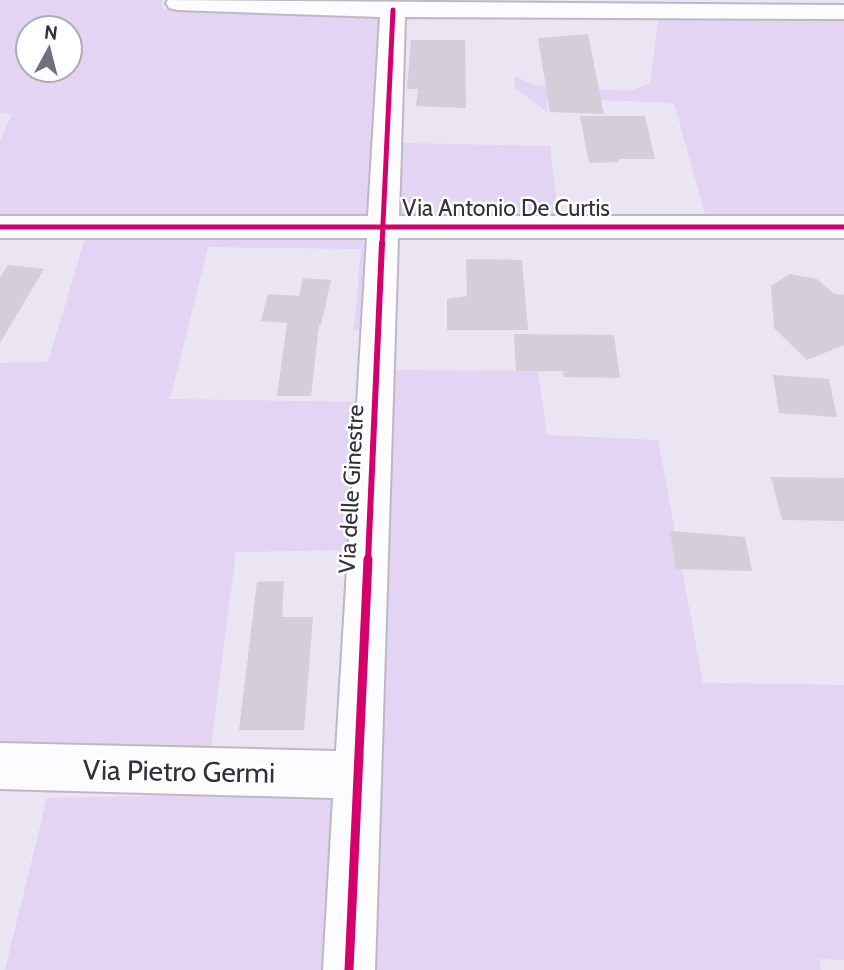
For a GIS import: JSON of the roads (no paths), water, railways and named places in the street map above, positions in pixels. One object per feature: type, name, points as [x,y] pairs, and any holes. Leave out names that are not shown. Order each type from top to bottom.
[{"type":"street","points":[[178,3],[393,10],[559,5],[844,12]]},
{"type":"street","name":"Via delle Ginestre","points":[[349,970],[393,10]]},
{"type":"street","name":"Via Antonio De Curtis","points":[[0,227],[844,227]]},
{"type":"street","name":"Via Pietro Germi","points":[[0,766],[357,775]]}]
